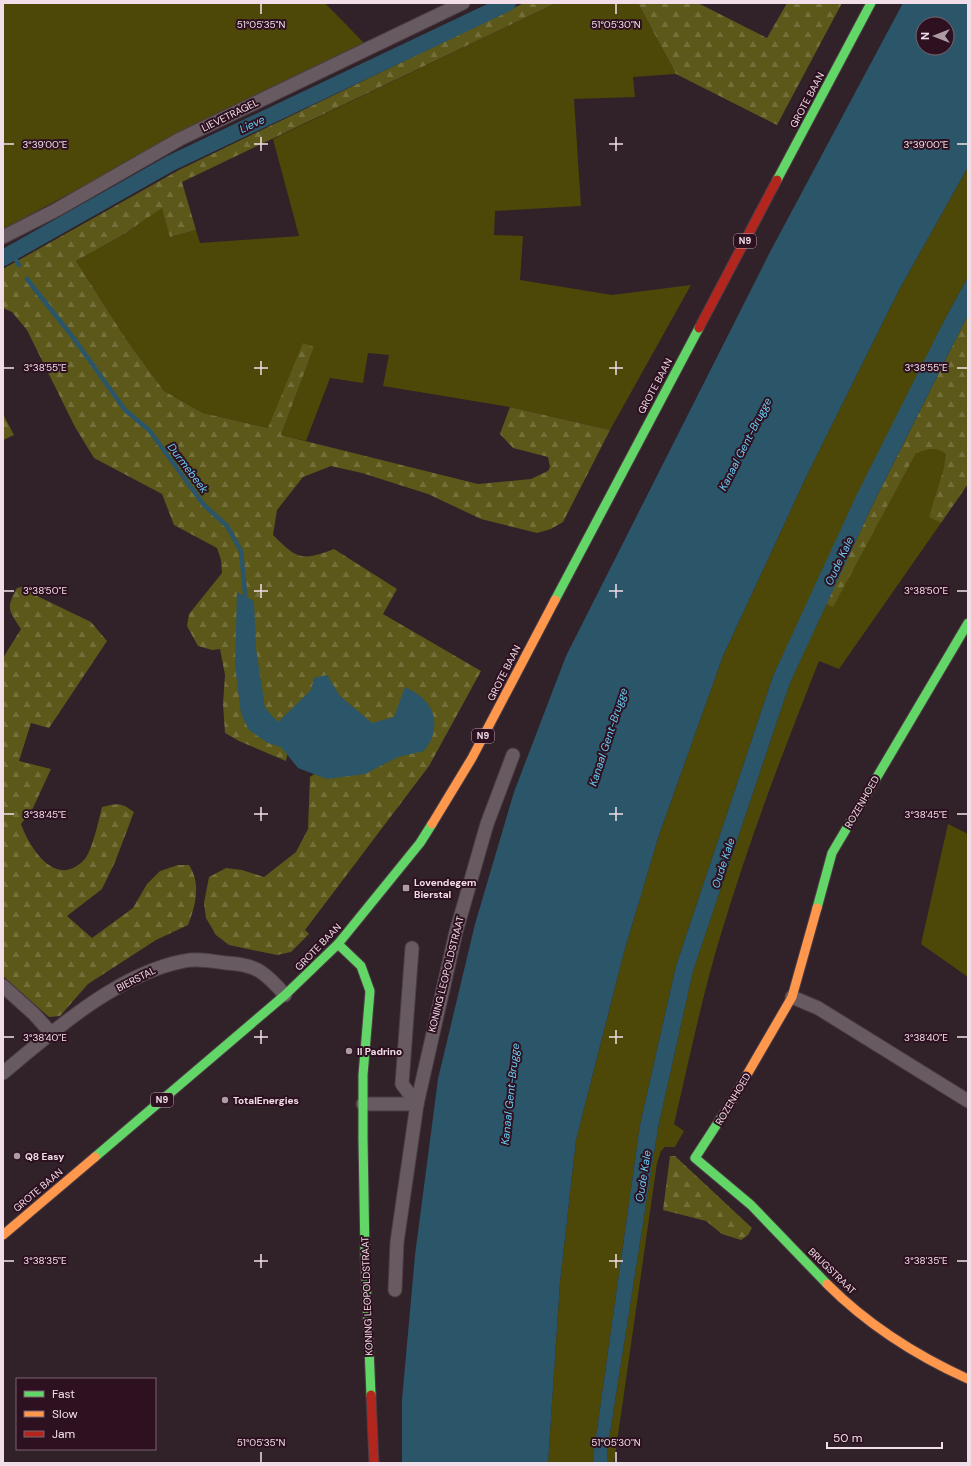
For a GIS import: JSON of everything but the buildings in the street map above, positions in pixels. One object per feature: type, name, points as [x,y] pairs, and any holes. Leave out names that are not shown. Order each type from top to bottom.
[{"type":"main road","name":"GROTE BAAN","points":[[3,1235],[285,995],[338,944],[420,843],[472,758],[554,600],[871,3]]},
{"type":"main road","name":"ROZENHOED","points":[[695,1158],[716,1128],[792,997],[832,853],[968,623]]},
{"type":"main road","name":"KONING LEOPOLDSTRAAT","points":[[338,944],[361,966],[366,976],[370,991],[363,1075],[363,1104],[365,1255],[374,1463]]},
{"type":"main road","name":"BRUGSTRAAT","points":[[695,1158],[752,1206],[837,1294],[873,1324],[908,1348],[940,1367],[968,1379]]},
{"type":"street","name":"LIEVETRAGEL","points":[[3,237],[56,210],[180,139],[463,3]]},
{"type":"street","name":"KONING LEOPOLDSTRAAT","points":[[395,1290],[397,1242],[417,1104],[456,932],[487,824],[513,755]]},
{"type":"street","points":[[412,948],[402,1084],[417,1104]]},
{"type":"street","name":"BIERSTAL","points":[[3,1073],[51,1033],[129,980],[163,966],[186,960],[207,960],[244,965],[260,971],[285,995]]},
{"type":"street","points":[[3,986],[34,1014],[51,1033]]},
{"type":"street","points":[[792,997],[818,1008],[968,1101]]},
{"type":"street","points":[[363,1104],[417,1104]]},
{"type":"shaded area","points":[[3,3],[325,3],[365,44],[186,132],[3,229]]},
{"type":"shaded area","points":[[556,3],[638,3],[676,74],[633,77],[635,97],[574,99],[581,206],[495,211],[494,235],[523,236],[520,280],[612,295],[691,285],[610,430],[510,407],[383,386],[389,355],[368,353],[363,383],[330,378],[306,441],[281,435],[314,347],[268,428],[203,413],[164,391],[126,339],[76,261],[121,236],[163,207],[170,237],[196,230],[200,243],[299,236],[273,139]]},
{"type":"shaded area","points":[[968,167],[968,277],[947,315],[773,676],[676,966],[640,1125],[594,1451],[594,1463],[548,1463],[560,1282],[576,1140],[624,952],[659,835],[723,656],[808,473],[899,290]]},
{"type":"shaded area","points":[[963,324],[968,475],[929,516],[941,523],[839,669],[819,661],[767,796],[732,899],[714,957],[702,1005],[674,1124],[684,1131],[675,1147],[665,1147],[661,1151],[657,1163],[614,1463],[607,1463],[607,1452],[658,1128],[693,971],[790,683],[826,604],[833,606]]},
{"type":"shaded area","points":[[948,824],[968,834],[968,977],[921,944]]},
{"type":"green space","points":[[524,3],[556,3],[182,182],[196,230],[170,237],[162,208],[121,236],[76,261],[126,339],[164,391],[203,413],[268,428],[303,343],[314,347],[281,435],[478,484],[531,479],[548,471],[550,467],[548,457],[513,448],[500,434],[510,407],[610,430],[563,522],[551,529],[537,533],[481,519],[428,494],[362,473],[331,466],[303,477],[277,510],[273,535],[281,543],[295,554],[301,556],[314,555],[334,549],[397,589],[383,614],[481,671],[429,766],[305,930],[309,934],[291,952],[277,955],[229,945],[216,935],[206,918],[204,903],[209,877],[226,868],[242,870],[264,877],[296,852],[308,829],[310,777],[317,772],[291,736],[286,761],[239,741],[225,733],[223,704],[225,675],[220,649],[212,650],[198,646],[187,626],[189,614],[222,573],[221,560],[217,548],[174,525],[162,494],[94,458],[75,427],[27,330],[12,312],[3,308],[3,269],[179,170]]},
{"type":"green space","points":[[638,3],[698,3],[767,38],[787,3],[842,3],[777,125],[676,74]]},
{"type":"green space","points":[[968,315],[968,484],[941,523],[929,517],[944,468],[946,454],[935,449],[928,449],[916,453],[833,607],[826,604],[873,504]]},
{"type":"green space","points":[[3,414],[14,435],[3,440]]},
{"type":"green space","points":[[25,586],[35,595],[91,622],[107,641],[49,728],[31,723],[19,761],[51,769],[33,808],[21,824],[25,834],[45,862],[54,868],[64,870],[74,868],[84,860],[90,850],[102,807],[119,804],[126,806],[134,812],[115,862],[102,889],[67,916],[92,938],[133,908],[147,884],[160,871],[178,865],[189,865],[193,872],[196,887],[195,902],[188,925],[156,940],[88,984],[60,1016],[49,1017],[3,976],[3,658],[21,629],[11,613],[11,600],[17,588]]},
{"type":"green space","points":[[670,1156],[675,1156],[752,1228],[748,1235],[741,1240],[722,1234],[706,1221],[663,1210]]},
{"type":"water","name":"Kanaal Gent-Brugge","points":[[903,3],[968,3],[968,167],[899,290],[808,473],[723,656],[659,835],[624,952],[576,1140],[560,1282],[548,1463],[402,1463],[402,1400],[415,1255],[438,1079],[475,924],[514,792],[566,656],[770,252]]},
{"type":"water","name":"Oude Kale","points":[[968,277],[968,315],[873,504],[790,683],[693,971],[658,1128],[607,1452],[607,1463],[594,1463],[594,1451],[640,1125],[676,966],[773,676],[856,496],[947,315]]},
{"type":"water","points":[[237,592],[254,601],[256,649],[265,708],[278,722],[311,690],[314,678],[327,675],[340,696],[372,723],[394,717],[405,687],[419,695],[429,705],[432,711],[434,718],[433,734],[431,741],[424,751],[398,757],[365,774],[327,779],[298,768],[281,747],[268,743],[249,730],[241,714],[235,665]]},
{"type":"waterway","name":"Lieve","points":[[3,258],[171,163],[508,3]]},
{"type":"waterway","name":"Durmebeek","points":[[12,253],[19,265]]},
{"type":"waterway","name":"Durmebeek","points":[[27,279],[75,340],[125,410],[149,430],[204,505],[227,526],[241,551],[246,603]]},
{"type":"traffic: fast","points":[[777,180],[871,3]]},
{"type":"traffic: fast","points":[[555,600],[699,328]]},
{"type":"traffic: fast","points":[[817,908],[832,853],[968,623]]},
{"type":"traffic: fast","points":[[95,1157],[285,995],[338,944],[420,843],[432,824]]},
{"type":"traffic: fast","points":[[338,944],[361,966],[370,991],[363,1075],[363,1139],[365,1255],[371,1395]]},
{"type":"traffic: fast","points":[[730,1104],[695,1158],[751,1205],[827,1284]]},
{"type":"traffic: slow","points":[[432,824],[472,758],[555,600]]},
{"type":"traffic: slow","points":[[730,1104],[792,997],[817,908]]},
{"type":"traffic: slow","points":[[3,1235],[95,1157]]},
{"type":"traffic: slow","points":[[827,1284],[859,1313],[893,1338],[929,1360],[968,1379]]},
{"type":"traffic: jam","points":[[699,328],[777,180]]},
{"type":"traffic: jam","points":[[371,1395],[374,1463]]},
{"type":"place","name":"Lovendegem Bierstal","points":[[406,888]]},
{"type":"place","name":"Il Padrino","points":[[349,1051]]},
{"type":"place","name":"TotalEnergies","points":[[225,1100]]},
{"type":"place","name":"Q8 Easy","points":[[17,1156]]}]
